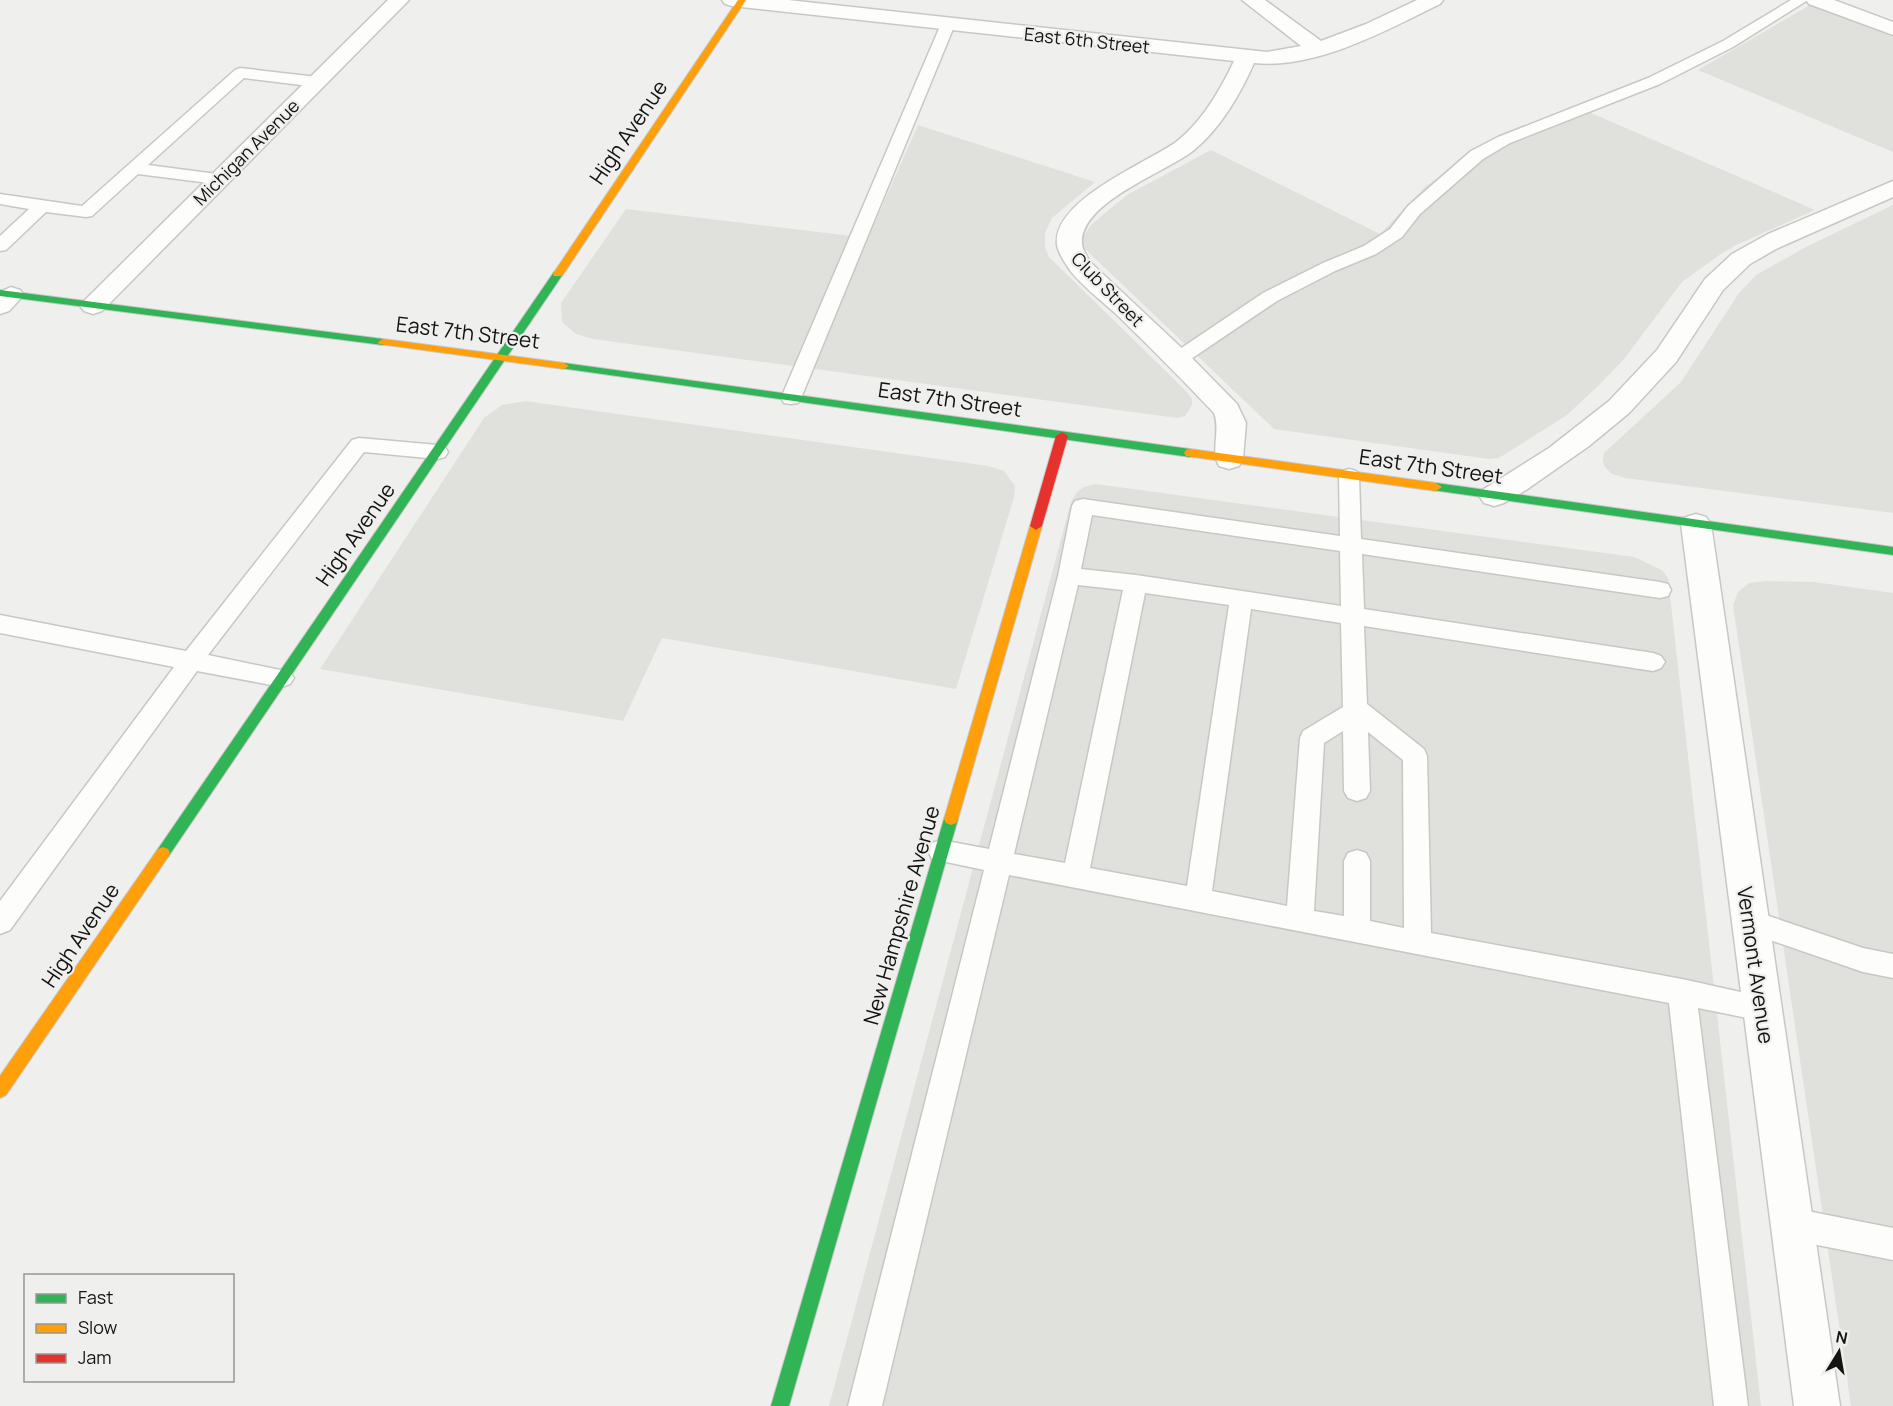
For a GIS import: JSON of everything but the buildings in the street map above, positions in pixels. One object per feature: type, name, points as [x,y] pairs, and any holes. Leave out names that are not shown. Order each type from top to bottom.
[{"type":"street","name":"Michigan Avenue","points":[[93,306],[217,179],[399,0]]},
{"type":"street","name":"East 6th Street","points":[[738,0],[1246,57],[1279,57],[1364,33],[1433,0]]},
{"type":"street","name":"High Avenue","points":[[0,1090],[438,452],[738,0]]},
{"type":"street","points":[[1252,0],[1317,48]]},
{"type":"street","points":[[1816,0],[1893,29]]},
{"type":"street","name":"Club Street","points":[[1229,459],[1231,416],[1178,359],[1078,264],[1070,253],[1068,241],[1072,226],[1087,208],[1125,181],[1184,147],[1202,130],[1242,68],[1246,57]]},
{"type":"street","points":[[1494,496],[1549,464],[1620,405],[1656,369],[1710,287],[1741,259],[1775,239],[1860,205],[1893,188]]},
{"type":"street","name":"East 7th Street","points":[[4,298],[93,306],[502,357],[1893,551]]},
{"type":"street","name":"New Hampshire Avenue","points":[[783,1405],[1062,436]]},
{"type":"street","name":"Vermont Avenue","points":[[1696,524],[1818,1406]]},
{"type":"lane","points":[[1178,359],[1270,297],[1329,267],[1370,250],[1396,233],[1414,210],[1477,155],[1504,140],[1654,81],[1728,44],[1801,0]]},
{"type":"lane","points":[[791,398],[948,24]]},
{"type":"lane","points":[[0,199],[86,212],[240,73],[317,82]]},
{"type":"lane","points":[[134,168],[217,179]]},
{"type":"lane","points":[[0,246],[42,206]]},
{"type":"lane","points":[[0,922],[191,661],[359,445],[438,452]]},
{"type":"lane","points":[[1349,476],[1357,710],[1357,791]]},
{"type":"lane","points":[[865,1406],[1069,576],[1083,506],[1660,590]]},
{"type":"lane","points":[[1069,576],[1136,583],[1653,662]]},
{"type":"lane","points":[[1075,876],[1136,583]]},
{"type":"lane","points":[[1198,900],[1241,599]]},
{"type":"lane","points":[[0,624],[282,678]]},
{"type":"lane","points":[[1300,918],[1312,738],[1357,710]]},
{"type":"lane","points":[[1357,710],[1415,756],[1418,942]]},
{"type":"lane","points":[[941,851],[1762,1008]]},
{"type":"lane","points":[[1357,861],[1357,929]]},
{"type":"lane","points":[[1750,922],[1863,960],[1893,966]]},
{"type":"lane","points":[[1682,992],[1731,1406]]},
{"type":"lane","points":[[1792,1224],[1893,1244]]},
{"type":"shaded area","points":[[1810,5],[1893,37],[1893,152],[1698,70]]},
{"type":"shaded area","points":[[1575,106],[1815,210],[1736,245],[1682,282],[1624,359],[1599,385],[1567,415],[1499,458],[1489,459],[1274,429],[1084,248],[1081,239],[1092,224],[1127,195],[1211,150],[1380,234],[1425,187],[1456,164],[1503,137]]},
{"type":"shaded area","points":[[918,125],[1095,182],[1052,218],[1045,233],[1045,247],[1049,257],[1186,391],[1192,399],[1192,405],[1185,416],[1177,418],[593,339],[576,334],[562,322],[561,303],[626,209],[868,238]]},
{"type":"shaded area","points":[[1893,205],[1893,513],[1625,478],[1612,474],[1605,467],[1604,453],[1681,382],[1739,293],[1756,275],[1806,247]]},
{"type":"shaded area","points":[[525,401],[988,466],[1004,471],[1015,486],[1014,497],[956,689],[662,638],[623,721],[320,669],[484,418],[502,405]]},
{"type":"shaded area","points":[[1096,484],[1634,557],[1662,570],[1668,578],[1761,1406],[829,1406],[1071,502],[1077,492],[1084,487]]},
{"type":"shaded area","points":[[1814,582],[1893,593],[1893,1406],[1851,1406],[1733,605],[1738,592],[1749,583]]},
{"type":"traffic: fast","points":[[163,853],[558,274]]},
{"type":"traffic: fast","points":[[0,293],[383,342]]},
{"type":"traffic: fast","points":[[564,366],[1190,453]]},
{"type":"traffic: fast","points":[[1436,487],[1893,551]]},
{"type":"traffic: fast","points":[[780,1406],[951,819]]},
{"type":"traffic: slow","points":[[558,274],[742,0]]},
{"type":"traffic: slow","points":[[383,342],[564,366]]},
{"type":"traffic: slow","points":[[1190,453],[1436,487]]},
{"type":"traffic: slow","points":[[951,819],[1036,526]]},
{"type":"traffic: slow","points":[[0,1090],[163,853]]},
{"type":"traffic: jam","points":[[1036,526],[1062,436]]}]
